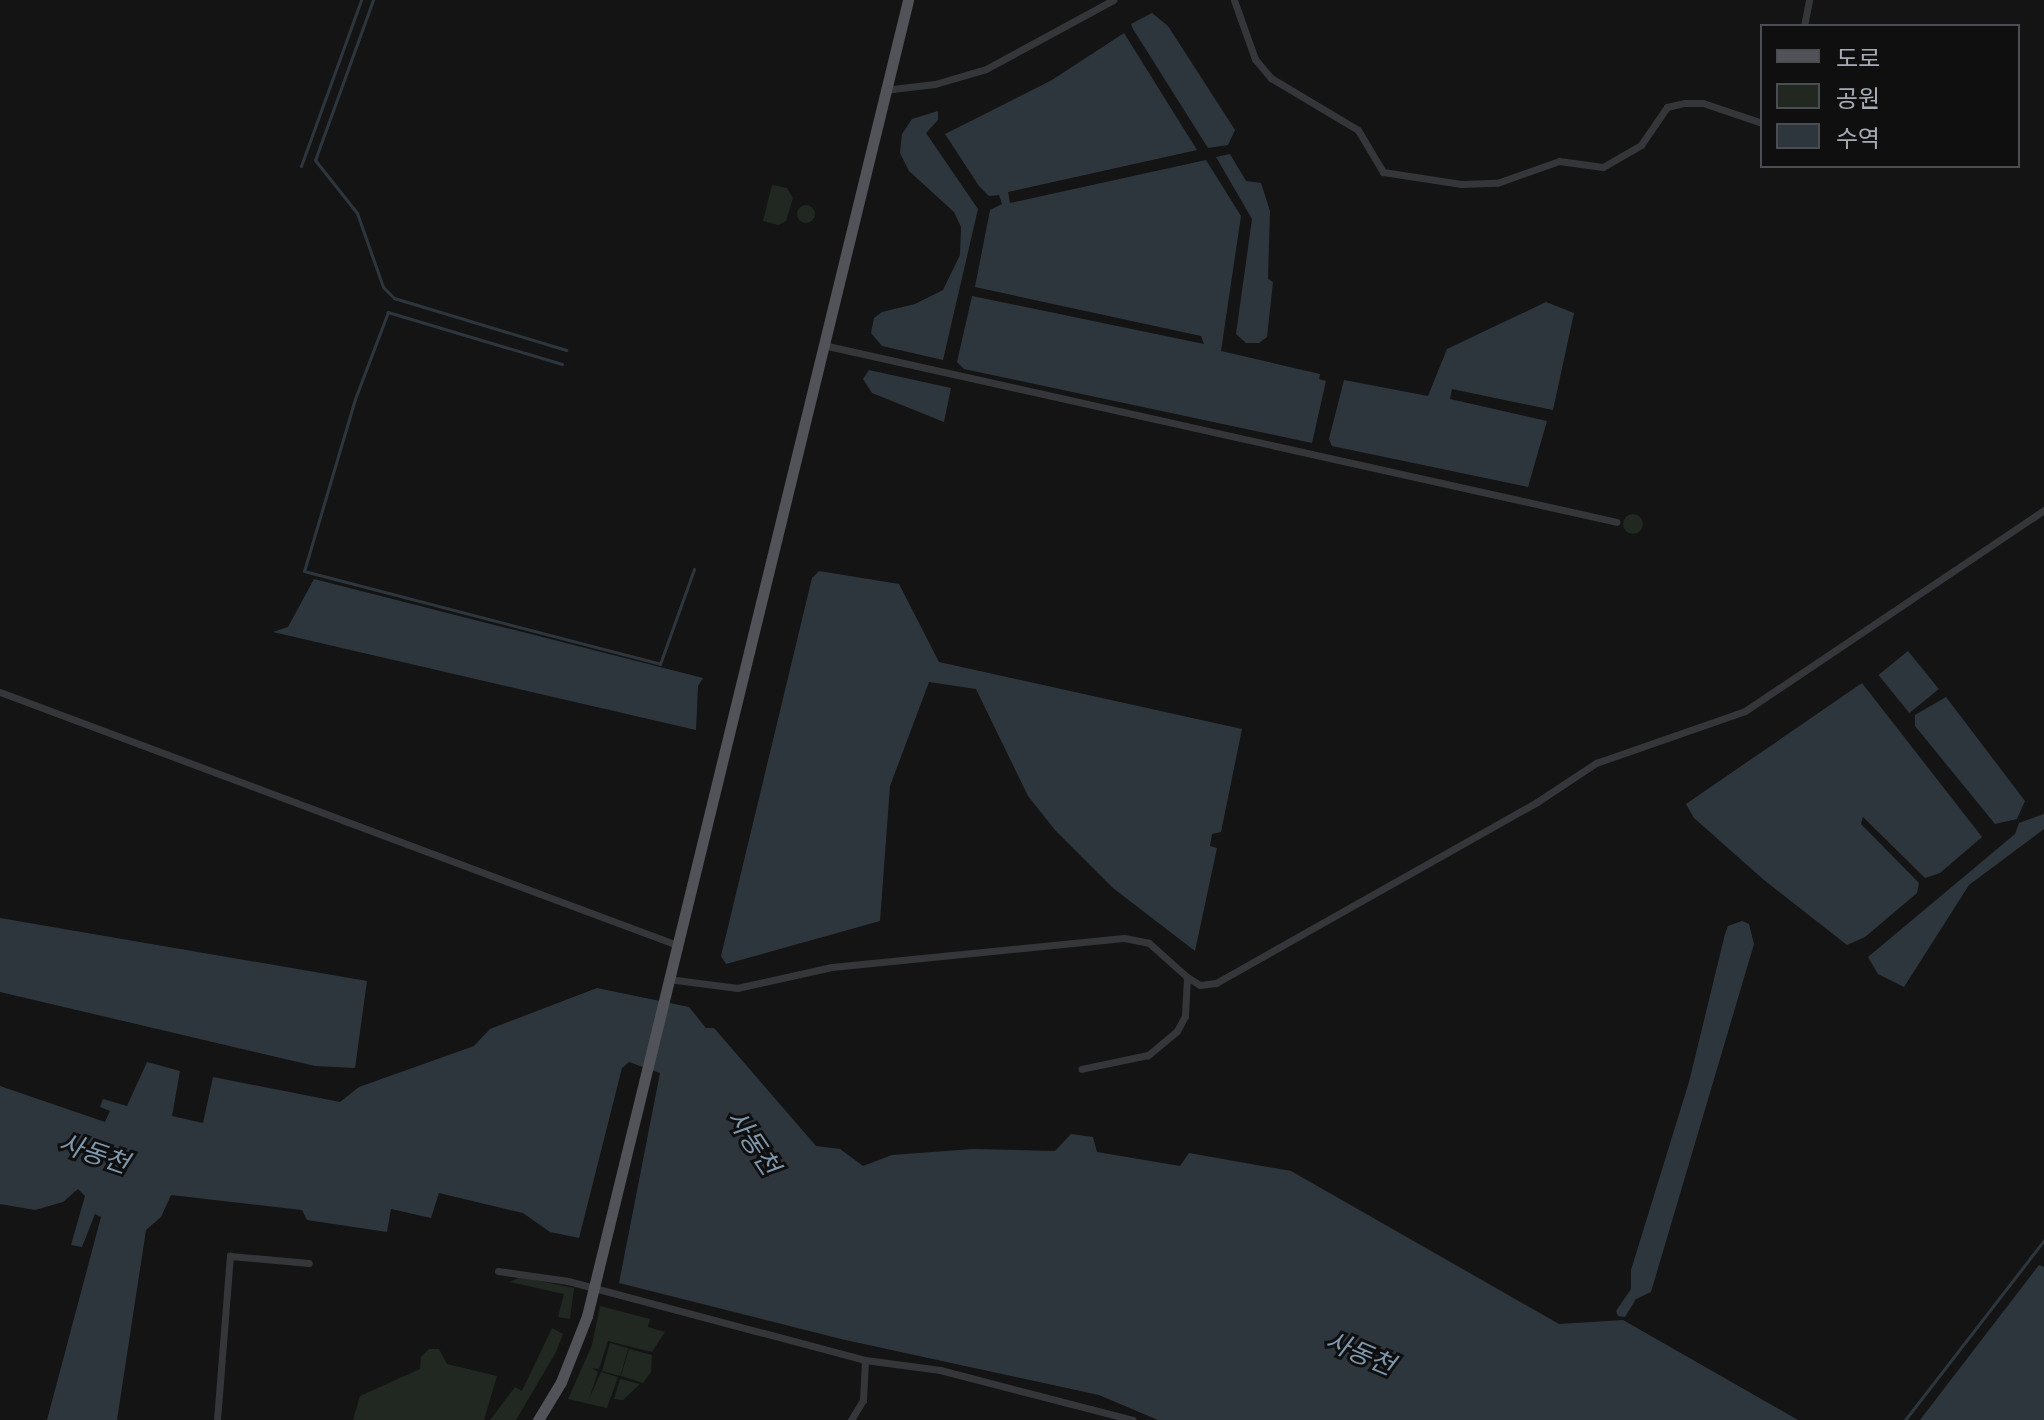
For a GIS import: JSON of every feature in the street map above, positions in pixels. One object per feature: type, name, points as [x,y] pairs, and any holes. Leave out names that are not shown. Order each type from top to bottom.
[{"type":"main road","points":[[538,1420],[573,1356],[593,1289],[821,344],[908,0]]},
{"type":"street","points":[[884,90],[935,84],[986,69],[1113,0]]},
{"type":"street","points":[[1234,0],[1255,59],[1271,78],[1358,130],[1383,172],[1461,184],[1497,183],[1559,161],[1603,167],[1641,145],[1667,107],[1685,103],[1703,103],[1760,122]]},
{"type":"street","points":[[1804,24],[1809,0]]},
{"type":"street","points":[[821,344],[1617,522]]},
{"type":"street","points":[[668,979],[737,988],[832,967],[1124,938],[1149,943],[1200,985],[1216,983],[1537,802],[1596,763],[1745,711],[2044,510]]},
{"type":"street","points":[[0,692],[677,945]]},
{"type":"street","points":[[1081,1069],[1148,1055],[1163,1046],[1185,1016],[1187,977]]},
{"type":"street","points":[[217,1420],[230,1256],[309,1263]]},
{"type":"street","points":[[498,1271],[593,1289],[865,1360],[940,1370],[1133,1420]]},
{"type":"street","points":[[851,1420],[863,1400],[865,1360]]},
{"type":"green space","points":[[772,185],[787,188],[793,198],[786,221],[778,225],[763,221]]},
{"type":"green space","points":[[802,205],[810,205],[815,214],[813,221],[802,223],[797,218],[797,210]]},
{"type":"green space","points":[[1633,514],[1640,517],[1643,524],[1640,531],[1633,534],[1626,531],[1623,524],[1626,517]]},
{"type":"green space","points":[[520,1277],[574,1288],[570,1319],[558,1317],[564,1294],[510,1282]]},
{"type":"green space","points":[[600,1306],[650,1319],[648,1327],[665,1332],[652,1352],[608,1341],[599,1369],[592,1368],[598,1372],[589,1399],[601,1372],[618,1377],[607,1408],[568,1399],[592,1345]]},
{"type":"green space","points":[[552,1328],[563,1334],[556,1352],[516,1420],[490,1420],[515,1387],[522,1391]]},
{"type":"green space","points":[[610,1343],[628,1348],[620,1376],[602,1371]]},
{"type":"green space","points":[[429,1349],[439,1349],[447,1364],[497,1376],[484,1420],[353,1420],[360,1396],[420,1369],[421,1357]]},
{"type":"green space","points":[[629,1349],[652,1355],[651,1372],[643,1383],[621,1376]]},
{"type":"green space","points":[[620,1379],[640,1384],[623,1400],[614,1399]]},
{"type":"water","points":[[1152,13],[1168,26],[1235,130],[1228,145],[1208,148],[1133,29],[1131,24]]},
{"type":"water","points":[[1124,33],[1197,150],[1008,192],[1010,203],[1206,160],[1241,216],[1221,351],[1320,374],[1319,379],[1326,381],[1312,443],[964,369],[957,362],[972,296],[1204,344],[1201,336],[975,287],[990,210],[1002,204],[999,195],[989,196],[979,186],[945,134],[1052,80]]},
{"type":"water","points":[[938,111],[938,120],[926,133],[978,209],[943,360],[882,346],[871,333],[874,318],[882,312],[915,304],[943,290],[960,255],[961,227],[954,212],[909,171],[900,153],[902,134],[912,119]]},
{"type":"water","points":[[1230,154],[1246,181],[1261,183],[1270,211],[1268,279],[1273,282],[1267,337],[1259,343],[1246,343],[1236,334],[1252,219],[1216,157]]},
{"type":"water","points":[[1546,302],[1574,313],[1553,410],[1452,389],[1450,399],[1547,421],[1528,487],[1332,446],[1329,439],[1344,380],[1428,396],[1447,349]]},
{"type":"water","points":[[869,370],[951,388],[944,422],[872,393],[863,379]]},
{"type":"water","points":[[819,571],[899,584],[939,662],[1242,729],[1221,832],[1212,834],[1210,846],[1217,848],[1195,951],[1113,888],[1055,830],[1028,796],[976,689],[929,682],[890,786],[880,921],[726,964],[721,956],[812,578]]},
{"type":"water","points":[[314,579],[703,678],[698,686],[696,730],[273,632],[288,627]]},
{"type":"water","points":[[1908,651],[1939,689],[1909,713],[1878,675]]},
{"type":"water","points":[[1862,683],[1982,837],[1940,873],[1925,878],[1863,817],[1861,824],[1919,883],[1917,893],[1865,937],[1847,945],[1764,880],[1694,818],[1686,804]]},
{"type":"water","points":[[1946,697],[2025,801],[2017,819],[1995,824],[1915,726],[1915,715]]},
{"type":"water","points":[[2044,814],[2044,829],[1969,885],[1904,987],[1878,974],[1868,957],[2015,834],[2019,823]]},
{"type":"water","points":[[0,918],[367,981],[355,1068],[315,1066],[0,992]]},
{"type":"water","points":[[1742,921],[1749,924],[1754,944],[1651,1292],[1636,1299],[1625,1317],[1618,1316],[1616,1311],[1631,1289],[1631,1270],[1689,1082],[1725,934],[1728,926]]},
{"type":"water","name":"사동천","points":[[597,988],[689,1007],[706,1028],[714,1028],[816,1146],[840,1149],[863,1166],[892,1155],[973,1149],[1055,1151],[1071,1134],[1093,1137],[1097,1152],[1180,1166],[1189,1153],[1291,1171],[1559,1324],[1623,1320],[1798,1420],[1158,1420],[1099,1395],[841,1339],[619,1283],[660,1073],[629,1062],[622,1068],[579,1238],[550,1232],[523,1213],[439,1193],[431,1218],[391,1209],[387,1232],[307,1220],[302,1210],[171,1195],[161,1217],[146,1230],[117,1420],[47,1420],[101,1217],[95,1214],[82,1247],[71,1245],[85,1196],[78,1189],[63,1202],[35,1210],[0,1204],[0,1086],[105,1122],[110,1111],[100,1107],[103,1099],[127,1106],[147,1062],[180,1071],[172,1116],[203,1123],[213,1077],[340,1102],[359,1087],[474,1046],[490,1029]]},
{"type":"water","points":[[2039,1265],[2044,1267],[2044,1420],[1920,1420]]},
{"type":"waterway","points":[[301,166],[361,0]]},
{"type":"waterway","points":[[373,0],[315,160],[357,213],[383,287],[394,298],[566,350]]},
{"type":"waterway","points":[[562,364],[388,312],[355,399],[304,571],[660,664],[694,569]]},
{"type":"waterway","points":[[1905,1420],[2044,1240]]}]
